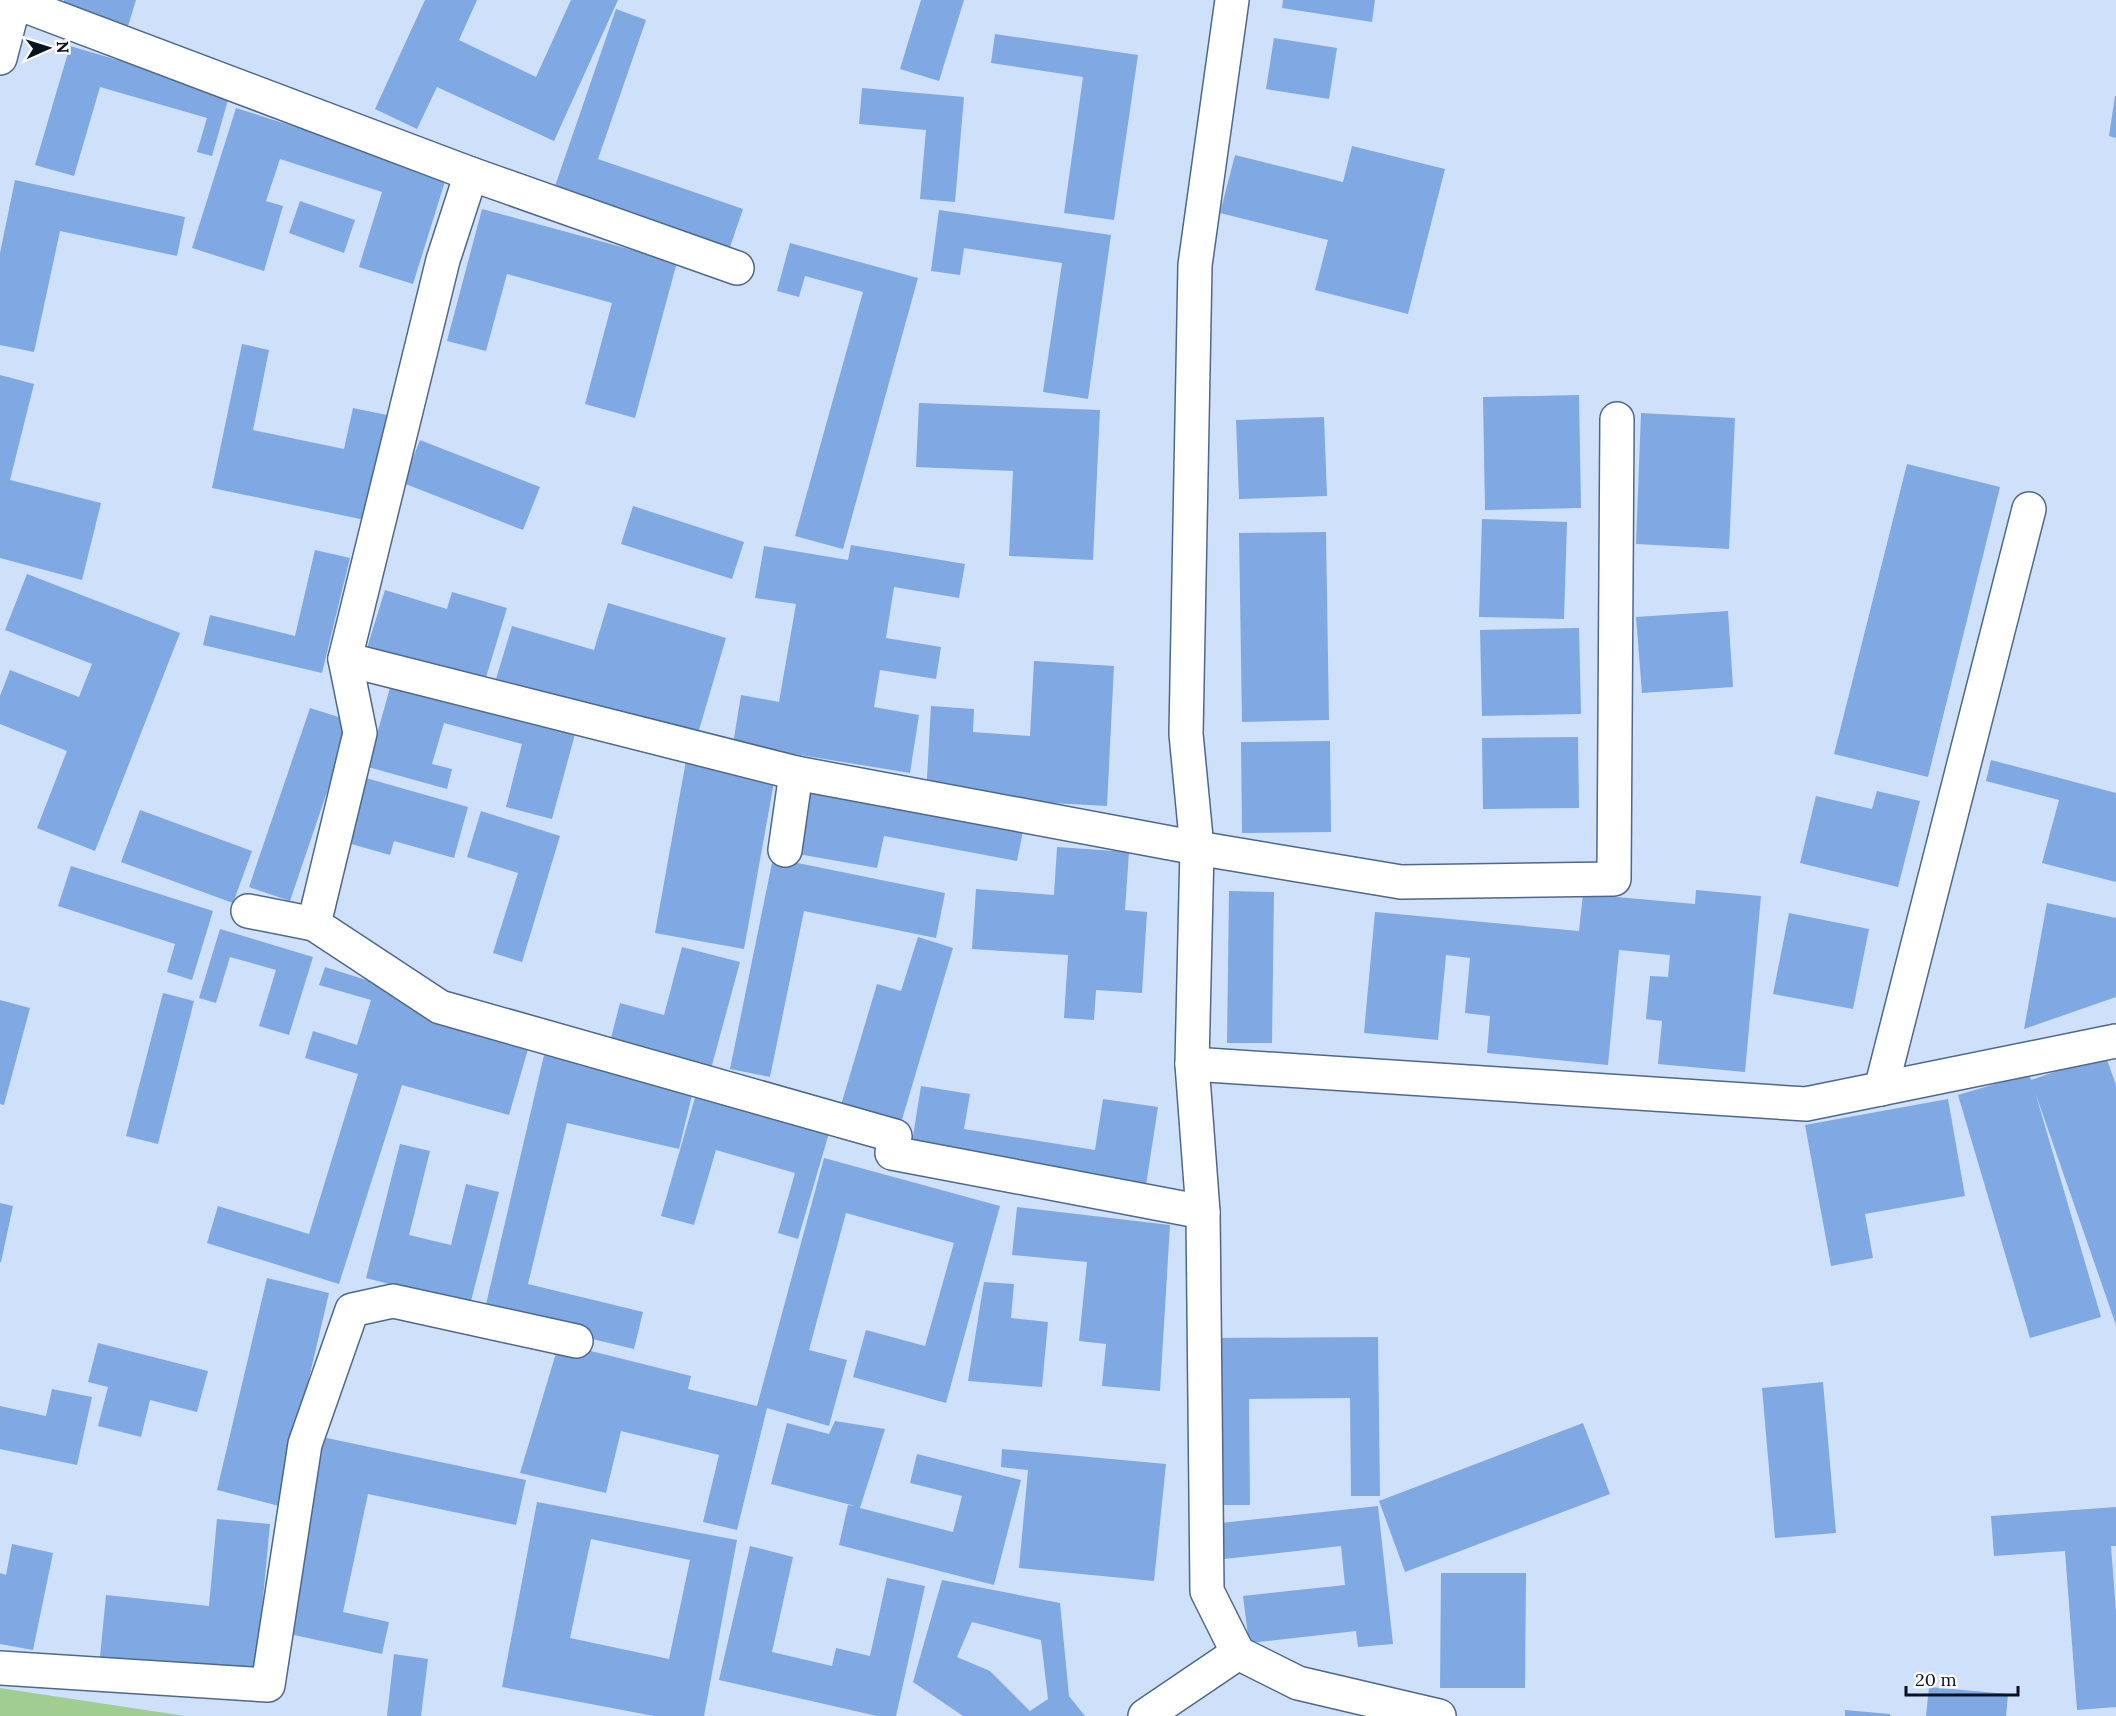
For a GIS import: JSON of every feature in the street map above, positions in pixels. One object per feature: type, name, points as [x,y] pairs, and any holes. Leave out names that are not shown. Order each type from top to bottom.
[{"type":"street","points":[[1232,0],[1195,265],[1186,734],[1197,848],[1192,1064],[1203,1212],[1207,1591],[1238,1653],[1298,1683],[1439,1716]]},
{"type":"street","points":[[0,58],[15,1],[471,174],[736,268]]},
{"type":"street","points":[[314,924],[360,733],[345,659],[443,260],[471,174]]},
{"type":"street","points":[[345,659],[796,773],[1197,848],[1401,882],[1614,879],[1617,419]]},
{"type":"street","points":[[1881,1089],[2029,508]]},
{"type":"street","points":[[785,850],[796,773]]},
{"type":"street","points":[[248,911],[314,924],[440,1007],[895,1136],[892,1153],[1203,1212]]},
{"type":"street","points":[[1192,1064],[1806,1104],[2116,1041]]},
{"type":"street","points":[[0,1668],[268,1685],[305,1444],[352,1310],[393,1300],[576,1341]]},
{"type":"street","points":[[1145,1716],[1238,1653]]},
{"type":"green space","points":[[0,1688],[185,1716],[0,1716]]},
{"type":"building","points":[[64,0],[136,0],[128,26],[62,5]]},
{"type":"building","points":[[425,0],[477,0],[459,40],[536,77],[571,0],[618,0],[554,141],[437,87],[417,129],[375,109]]},
{"type":"building","points":[[921,0],[964,0],[939,81],[900,69]]},
{"type":"building","points":[[1283,0],[1375,0],[1372,22],[1282,8]]},
{"type":"building","points":[[616,9],[646,20],[598,159],[743,209],[729,250],[554,189]]},
{"type":"building","points":[[995,34],[1138,55],[1114,220],[1064,213],[1083,77],[991,63]]},
{"type":"building","points":[[1274,38],[1337,48],[1329,99],[1266,89]]},
{"type":"building","points":[[70,46],[230,93],[212,156],[197,152],[207,118],[100,87],[74,176],[35,165]]},
{"type":"building","points":[[862,88],[964,97],[955,202],[920,199],[926,130],[859,124]]},
{"type":"building","points":[[2116,96],[2116,138],[2109,136]]},
{"type":"building","points":[[236,108],[447,175],[413,284],[359,267],[382,192],[280,159],[266,201],[283,206],[264,271],[192,248]]},
{"type":"building","points":[[1352,146],[1445,169],[1408,314],[1315,290],[1328,240],[1220,213],[1235,155],[1343,182]]},
{"type":"building","points":[[15,180],[185,217],[177,256],[60,231],[34,352],[0,345],[0,253]]},
{"type":"building","points":[[300,201],[355,220],[344,253],[289,233]]},
{"type":"building","points":[[482,209],[677,262],[635,418],[585,404],[612,303],[507,274],[486,351],[447,341]]},
{"type":"building","points":[[939,210],[1111,235],[1088,399],[1043,392],[1062,263],[964,248],[960,275],[931,271]]},
{"type":"building","points":[[790,243],[918,278],[843,549],[795,536],[863,292],[805,276],[799,297],[777,291]]},
{"type":"building","points":[[242,344],[269,350],[253,430],[344,449],[353,408],[387,415],[365,520],[212,488]]},
{"type":"building","points":[[0,375],[34,384],[10,480],[101,503],[82,580],[0,558]]},
{"type":"building","points":[[1579,395],[1581,508],[1485,510],[1483,397]]},
{"type":"building","points":[[919,403],[1100,410],[1093,560],[1009,556],[1013,471],[916,467]]},
{"type":"building","points":[[1641,413],[1735,418],[1729,549],[1636,544]]},
{"type":"building","points":[[1324,417],[1327,496],[1239,499],[1236,420]]},
{"type":"building","points":[[420,440],[540,487],[523,530],[403,483]]},
{"type":"building","points":[[1907,464],[2000,487],[1928,777],[1834,754]]},
{"type":"building","points":[[633,506],[744,542],[732,579],[621,544]]},
{"type":"building","points":[[1482,519],[1567,522],[1564,619],[1479,617]]},
{"type":"building","points":[[1326,532],[1329,720],[1242,722],[1239,533]]},
{"type":"building","points":[[851,545],[965,564],[959,598],[894,587],[886,638],[941,647],[936,679],[880,670],[874,707],[919,715],[910,773],[733,744],[741,695],[779,702],[796,604],[755,598],[764,546],[848,560]]},
{"type":"building","points":[[315,550],[350,558],[322,673],[203,645],[210,615],[295,636]]},
{"type":"building","points":[[27,574],[180,633],[95,851],[37,828],[67,751],[0,724],[0,696],[10,670],[79,697],[92,664],[5,630]]},
{"type":"building","points":[[385,590],[447,609],[452,592],[507,608],[484,684],[367,648]]},
{"type":"building","points":[[608,603],[726,638],[697,737],[496,679],[512,626],[594,650]]},
{"type":"building","points":[[1728,611],[1733,687],[1642,693],[1636,617]]},
{"type":"building","points":[[1579,628],[1581,714],[1482,716],[1480,630]]},
{"type":"building","points":[[1034,661],[1114,666],[1107,806],[926,796],[931,706],[974,709],[973,732],[1030,736]]},
{"type":"building","points":[[391,684],[575,734],[552,819],[506,807],[522,744],[444,723],[432,764],[452,769],[447,789],[368,767]]},
{"type":"building","points":[[310,708],[351,721],[290,901],[249,887]]},
{"type":"building","points":[[1578,737],[1579,808],[1483,809],[1482,738]]},
{"type":"building","points":[[1330,741],[1331,832],[1242,833],[1241,742]]},
{"type":"building","points":[[687,755],[776,771],[744,949],[655,933]]},
{"type":"building","points":[[1991,760],[2116,793],[2116,882],[2042,863],[2059,800],[1986,781]]},
{"type":"building","points":[[366,778],[468,807],[454,858],[394,841],[390,855],[348,843]]},
{"type":"building","points":[[811,785],[1024,826],[1017,861],[884,836],[877,868],[798,854]]},
{"type":"building","points":[[1877,791],[1920,801],[1898,887],[1800,863],[1816,796],[1872,809]]},
{"type":"building","points":[[140,810],[252,851],[233,903],[121,862]]},
{"type":"building","points":[[481,811],[560,836],[522,962],[493,953],[518,873],[467,857]]},
{"type":"building","points":[[1057,847],[1129,852],[1125,910],[1147,912],[1142,993],[1096,990],[1094,1020],[1064,1018],[1068,955],[972,949],[976,889],[1054,895]]},
{"type":"building","points":[[773,858],[945,893],[936,938],[804,911],[770,1077],[730,1069]]},
{"type":"building","points":[[71,866],[213,911],[192,980],[167,972],[175,944],[58,906]]},
{"type":"building","points":[[1696,890],[1761,896],[1745,1072],[1658,1064],[1662,1021],[1646,1019],[1650,976],[1668,977],[1670,955],[1619,950],[1608,1065],[1487,1053],[1490,1016],[1465,1013],[1470,958],[1446,955],[1438,1040],[1364,1033],[1375,912],[1579,931],[1583,894],[1695,904]]},
{"type":"building","points":[[1229,891],[1274,892],[1272,1043],[1227,1043]]},
{"type":"building","points":[[2047,903],[2116,918],[2116,997],[2024,1029]]},
{"type":"building","points":[[1789,913],[1869,929],[1853,1009],[1773,994]]},
{"type":"building","points":[[220,929],[313,957],[289,1035],[259,1026],[276,970],[230,957],[216,1003],[199,998]]},
{"type":"building","points":[[918,937],[953,948],[901,1123],[841,1105],[877,984],[901,991]]},
{"type":"building","points":[[682,947],[740,962],[711,1069],[610,1042],[620,1003],[664,1015]]},
{"type":"building","points":[[325,967],[427,999],[530,1042],[509,1115],[402,1085],[339,1284],[207,1243],[218,1206],[309,1234],[358,1074],[305,1058],[313,1031],[357,1045],[371,1000],[319,985]]},
{"type":"building","points":[[163,993],[194,1001],[158,1144],[126,1136]]},
{"type":"building","points":[[0,1000],[30,1008],[4,1105],[0,1104]]},
{"type":"building","points":[[2105,1054],[2116,1085],[2116,1325],[2035,1092],[2101,1317],[2030,1338],[1958,1095],[2029,1074],[2031,1080]]},
{"type":"building","points":[[544,1055],[693,1091],[679,1149],[567,1123],[528,1284],[643,1312],[634,1349],[484,1313]]},
{"type":"building","points":[[921,1086],[970,1094],[964,1129],[1095,1150],[1103,1099],[1158,1107],[1146,1185],[911,1149]]},
{"type":"building","points":[[696,1094],[829,1133],[798,1239],[778,1233],[795,1173],[716,1150],[694,1225],[661,1216]]},
{"type":"building","points":[[1948,1099],[1965,1196],[1865,1214],[1873,1258],[1831,1266],[1805,1125]]},
{"type":"building","points":[[400,1144],[430,1151],[409,1235],[451,1245],[466,1184],[499,1192],[470,1305],[366,1278]]},
{"type":"building","points":[[824,1158],[1000,1206],[946,1403],[853,1377],[866,1330],[925,1346],[954,1243],[846,1213],[809,1350],[847,1360],[829,1426],[767,1408],[737,1530],[703,1522],[719,1455],[621,1431],[606,1493],[520,1473],[559,1343],[691,1376],[688,1389],[757,1406]]},
{"type":"building","points":[[0,1203],[13,1206],[1,1262],[0,1262]]},
{"type":"building","points":[[1017,1207],[1170,1225],[1160,1391],[1102,1386],[1106,1344],[1079,1341],[1087,1262],[1012,1255]]},
{"type":"building","points":[[267,1278],[329,1293],[279,1506],[217,1490]]},
{"type":"building","points":[[984,1282],[1014,1284],[1011,1318],[1048,1322],[1042,1387],[968,1381]]},
{"type":"building","points":[[1378,1337],[1380,1496],[1351,1496],[1350,1398],[1249,1399],[1250,1505],[1210,1505],[1208,1338]]},
{"type":"building","points":[[98,1343],[208,1371],[197,1412],[150,1400],[141,1437],[98,1426],[108,1387],[88,1382]]},
{"type":"building","points":[[1823,1382],[1836,1533],[1775,1538],[1762,1388]]},
{"type":"building","points":[[52,1389],[92,1397],[77,1465],[0,1449],[0,1406],[46,1416]]},
{"type":"building","points":[[835,1421],[885,1429],[860,1508],[953,1532],[962,1496],[910,1483],[917,1454],[1021,1480],[994,1585],[839,1545],[848,1505],[855,1506],[771,1484],[787,1423],[829,1434]]},
{"type":"building","points":[[1583,1423],[1610,1494],[1405,1572],[1379,1501]]},
{"type":"building","points":[[322,1437],[526,1480],[516,1525],[368,1494],[343,1612],[389,1622],[382,1654],[280,1632]]},
{"type":"building","points":[[1002,1449],[1166,1464],[1154,1581],[1019,1568],[1028,1470],[1001,1467]]},
{"type":"building","points":[[537,1502],[737,1540],[704,1716],[654,1716],[502,1687]],"holes":[[[591,1539],[690,1560],[669,1659],[570,1638]]]},
{"type":"building","points":[[1378,1506],[1393,1644],[1358,1647],[1356,1631],[1249,1643],[1243,1596],[1345,1585],[1341,1546],[1215,1560],[1211,1524]]},
{"type":"building","points":[[2116,1507],[2116,1546],[2111,1546],[2116,1612],[2116,1707],[2077,1710],[2065,1551],[1994,1556],[1991,1516]]},
{"type":"building","points":[[217,1519],[270,1524],[256,1672],[100,1657],[106,1595],[209,1606]]},
{"type":"building","points":[[12,1544],[53,1553],[33,1650],[0,1644],[0,1573],[6,1575]]},
{"type":"building","points":[[750,1546],[793,1557],[772,1652],[832,1666],[836,1648],[870,1656],[887,1578],[925,1586],[896,1716],[877,1716],[719,1680]]},
{"type":"building","points":[[1441,1573],[1526,1573],[1525,1688],[1440,1688]]},
{"type":"building","points":[[942,1580],[1060,1603],[1069,1696],[1085,1716],[963,1716],[913,1682]],"holes":[[[972,1622],[1041,1640],[1048,1699],[1030,1711],[990,1671],[957,1657]]]},
{"type":"building","points":[[394,1654],[428,1659],[421,1716],[387,1716]]},
{"type":"building","points":[[1929,1687],[2008,1694],[2006,1716],[1926,1716]]},
{"type":"building","points":[[1845,1710],[1890,1714],[1890,1716],[1845,1716]]}]
